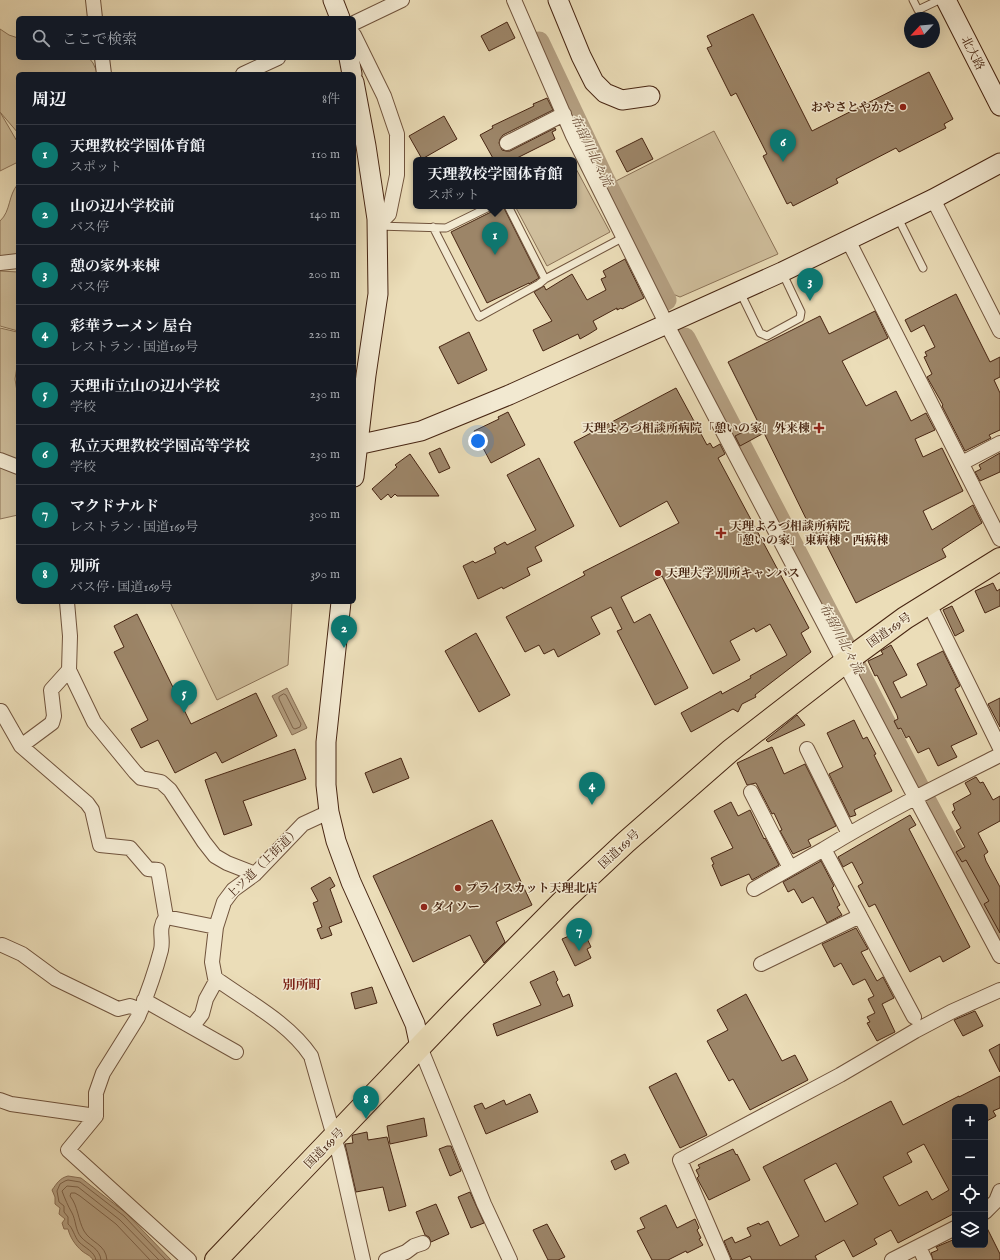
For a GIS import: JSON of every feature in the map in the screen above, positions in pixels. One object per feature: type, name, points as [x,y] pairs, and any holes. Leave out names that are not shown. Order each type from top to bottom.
[{"type":"highway","name":"国道169号","points":[[216,1260],[420,1047],[566,898],[626,842],[730,751],[849,659],[905,618],[1000,559]]},
{"type":"street","points":[[92,0],[95,16]]},
{"type":"street","points":[[333,0],[339,16]]},
{"type":"street","points":[[356,22],[402,0]]},
{"type":"street","points":[[514,0],[564,114],[624,237],[674,319],[920,795],[1000,956]]},
{"type":"street","name":"北大路","points":[[946,0],[1000,106]]},
{"type":"street","points":[[561,6],[581,56],[594,82],[605,93],[622,100],[650,96]]},
{"type":"street","points":[[356,39],[384,96],[397,134],[398,175],[389,214],[377,226]]},
{"type":"street","points":[[102,60],[104,72]]},
{"type":"street","points":[[247,72],[274,60]]},
{"type":"street","points":[[349,60],[352,72]]},
{"type":"street","points":[[356,93],[366,146],[377,226],[378,294],[360,376],[356,456]]},
{"type":"street","points":[[507,143],[564,114]]},
{"type":"street","points":[[357,445],[421,431],[508,395],[674,319],[782,272],[933,199],[1000,163]]},
{"type":"street","points":[[933,199],[1000,331]]},
{"type":"street","points":[[848,240],[1000,539]]},
{"type":"street","points":[[0,263],[16,262]]},
{"type":"street","points":[[962,463],[1000,442]]},
{"type":"street","points":[[0,460],[16,467]]},
{"type":"street","points":[[67,604],[70,636],[69,670],[94,722],[141,778],[161,782],[170,790],[215,856],[227,863],[255,874]]},
{"type":"street","points":[[341,604],[326,742],[326,785],[329,812],[336,841],[351,882],[415,1024],[420,1047],[484,1204],[510,1260]]},
{"type":"street","points":[[929,604],[1000,748]]},
{"type":"street","points":[[21,746],[52,723],[54,716],[51,690],[69,670]]},
{"type":"street","points":[[1,711],[21,746],[87,803],[92,810],[100,845],[130,848],[148,869],[158,870],[166,917],[162,923],[160,933],[162,947],[153,978],[138,1017],[103,1073],[96,1093],[96,1116],[68,1150],[189,1260]]},
{"type":"street","points":[[807,749],[849,834]]},
{"type":"street","points":[[754,889],[920,795],[1000,755]]},
{"type":"street","points":[[751,792],[790,868]]},
{"type":"street","name":"上ツ道（上街道）","points":[[217,979],[215,978],[212,962],[216,927],[224,902],[233,890],[255,874],[303,824],[329,812]]},
{"type":"street","points":[[824,849],[914,1017]]},
{"type":"street","points":[[761,964],[860,916]]},
{"type":"street","points":[[166,917],[216,927]]},
{"type":"street","points":[[2,945],[22,954],[56,979],[118,1010],[130,1006],[142,1005],[192,1027],[236,1052]]},
{"type":"street","points":[[192,1027],[202,1014],[206,999],[217,979],[279,1023],[303,1044],[311,1056],[334,1137],[362,1260]]},
{"type":"street","points":[[723,1260],[680,1160],[840,1075],[933,1021],[1000,990]]},
{"type":"street","points":[[0,1100],[11,1104],[96,1116]]},
{"type":"street","points":[[988,1209],[999,1198]]},
{"type":"street","points":[[892,1260],[952,1230]]},
{"type":"street","points":[[388,1260],[406,1252],[414,1246],[423,1243]]},
{"type":"street","points":[[919,1247],[925,1260]]},
{"type":"lane","points":[[913,0],[918,10],[939,0]]},
{"type":"lane","points":[[377,226],[446,228],[485,209]]},
{"type":"lane","points":[[509,209],[544,279]]},
{"type":"lane","points":[[897,216],[923,268]]},
{"type":"lane","points":[[433,227],[479,317],[539,284],[544,279],[624,237]]},
{"type":"lane","points":[[740,291],[760,333],[767,336],[800,318],[801,312],[782,272]]},
{"type":"shaded area","points":[[0,29],[16,37],[16,60],[91,60],[93,63],[97,72],[16,72],[16,131],[0,112]]},
{"type":"shaded area","points":[[0,112],[16,140],[16,163],[0,171]]},
{"type":"shaded area","points":[[714,131],[778,254],[680,297],[670,293],[612,183]]},
{"type":"shaded area","points":[[577,171],[610,232],[547,266],[517,209],[577,209]]},
{"type":"shaded area","points":[[16,187],[16,261],[0,261],[0,221],[6,213]]},
{"type":"shaded area","points":[[0,271],[16,272],[16,330],[0,326]]},
{"type":"shaded area","points":[[0,328],[16,332],[16,515],[0,519]]},
{"type":"shaded area","points":[[171,604],[292,604],[288,665],[217,700]]},
{"type":"water","points":[[287,688],[307,728],[292,735],[272,696]]},
{"type":"water","points":[[68,1176],[81,1178],[126,1213],[171,1260],[93,1260],[77,1246],[71,1238],[68,1229],[64,1229],[62,1223],[65,1219],[59,1214],[60,1208],[55,1204],[55,1197],[52,1190],[61,1179]]},
{"type":"building","name":"おやさとやかた","points":[[753,14],[812,131],[929,72],[953,119],[944,124],[946,128],[899,152],[896,148],[836,179],[838,183],[793,206],[791,202],[787,204],[763,156],[767,154],[736,93],[731,96],[707,48],[712,46],[707,36]]},
{"type":"building","points":[[507,22],[515,38],[489,51],[481,36]]},
{"type":"building","points":[[547,98],[553,110],[503,135],[499,143],[502,150],[510,151],[555,128],[556,130],[552,132],[555,139],[519,157],[492,157],[480,135],[493,128],[492,126],[534,106],[533,104]]},
{"type":"building","points":[[444,116],[457,139],[426,157],[421,157],[409,136]]},
{"type":"building","points":[[642,138],[653,159],[627,172],[616,151]]},
{"type":"building","points":[[497,209],[504,209],[539,278],[487,303],[451,232]]},
{"type":"building","points":[[625,259],[644,298],[622,309],[617,310],[617,308],[593,321],[597,329],[580,339],[578,334],[543,351],[533,330],[552,321],[534,292],[544,286],[546,290],[572,274],[587,300],[606,290],[601,279],[606,277],[603,271]]},
{"type":"building","points":[[956,294],[990,362],[1000,357],[1000,377],[994,380],[1000,393],[1000,430],[989,435],[991,438],[965,451],[942,406],[943,405],[927,377],[932,374],[924,357],[927,356],[925,352],[935,347],[924,325],[911,332],[905,320]]},
{"type":"building","points":[[875,311],[888,338],[842,361],[866,406],[896,391],[911,421],[926,413],[935,430],[915,439],[923,457],[942,448],[963,491],[923,511],[932,530],[973,505],[982,523],[942,549],[946,557],[856,603],[821,534],[815,537],[764,433],[740,446],[735,436],[759,424],[728,362],[820,316],[829,334]]},
{"type":"building","points":[[469,332],[487,370],[458,384],[439,347]]},
{"type":"building","points":[[676,388],[707,445],[710,443],[713,448],[720,444],[725,454],[718,458],[809,628],[801,633],[811,652],[755,695],[756,697],[742,704],[738,712],[733,709],[691,732],[681,713],[721,691],[722,694],[751,678],[750,676],[787,655],[770,624],[756,632],[754,628],[730,641],[740,660],[713,674],[662,576],[621,597],[634,623],[650,614],[688,688],[655,705],[617,631],[622,629],[611,607],[591,617],[600,634],[558,657],[554,649],[544,654],[539,645],[525,652],[506,617],[585,575],[583,572],[679,523],[667,501],[620,527],[574,442]]},
{"type":"building","points":[[508,412],[525,445],[491,463],[474,431],[499,419],[498,417]]},
{"type":"building","points":[[440,448],[450,468],[439,473],[429,453]]},
{"type":"building","points":[[1000,453],[1000,472],[980,481],[975,472],[981,469],[979,465]]},
{"type":"building","points":[[410,454],[439,496],[397,496],[395,494],[391,498],[388,494],[381,500],[372,489],[397,467],[395,465]]},
{"type":"building","points":[[539,458],[574,526],[535,547],[542,561],[527,568],[530,575],[503,589],[502,587],[478,599],[463,566],[473,561],[475,563],[496,553],[494,548],[505,542],[507,545],[536,530],[507,475]]},
{"type":"building","points":[[993,583],[997,591],[1000,589],[1000,606],[985,613],[975,591]]},
{"type":"building","points":[[952,606],[964,631],[955,636],[943,610]]},
{"type":"building","points":[[137,614],[191,724],[256,693],[277,736],[222,763],[216,752],[175,773],[158,740],[141,748],[131,729],[148,720],[114,652],[124,647],[114,626]]},
{"type":"building","points":[[476,633],[510,695],[479,712],[445,651]]},
{"type":"building","points":[[891,645],[907,675],[893,682],[901,698],[927,685],[917,664],[943,651],[960,686],[955,689],[977,734],[951,746],[957,757],[938,766],[929,748],[918,753],[909,736],[906,738],[901,728],[898,729],[894,721],[898,719],[897,715],[877,675],[875,676],[868,661],[883,654],[881,651]]},
{"type":"building","points":[[1000,698],[1000,727],[988,704]]},
{"type":"building","points":[[797,715],[805,725],[768,742],[766,740]]},
{"type":"building","points":[[854,720],[863,739],[867,737],[876,754],[874,755],[892,791],[854,810],[856,815],[850,817],[829,774],[843,767],[827,733]]},
{"type":"building","points":[[772,747],[784,774],[805,764],[836,826],[808,840],[811,846],[793,854],[780,831],[782,830],[774,813],[772,814],[756,783],[747,785],[737,763]]},
{"type":"building","points":[[295,749],[306,779],[243,801],[252,825],[224,835],[205,780]]},
{"type":"building","points":[[401,758],[409,778],[373,793],[365,773]]},
{"type":"building","points":[[976,777],[980,783],[983,782],[993,800],[1000,796],[1000,821],[978,833],[988,852],[984,855],[986,861],[1000,887],[1000,933],[984,904],[989,901],[966,860],[962,862],[956,852],[965,847],[956,831],[961,828],[952,812],[955,810],[953,804],[971,794],[965,783]]},
{"type":"building","points":[[731,802],[738,816],[750,810],[779,865],[752,880],[749,874],[721,886],[712,865],[714,864],[711,858],[733,848],[714,811]]},
{"type":"building","points":[[910,815],[916,825],[909,829],[970,947],[943,962],[940,956],[910,972],[875,904],[869,907],[858,886],[863,883],[852,862],[843,867],[838,857]]},
{"type":"building","points":[[492,820],[532,905],[496,922],[505,942],[484,963],[470,935],[413,962],[373,876]]},
{"type":"building","points":[[821,861],[834,886],[832,888],[840,905],[837,907],[842,915],[827,923],[813,897],[802,903],[794,889],[788,892],[783,882]]},
{"type":"building","points":[[330,877],[335,886],[330,889],[342,922],[329,927],[332,935],[321,939],[317,929],[322,927],[313,903],[318,901],[311,888]]},
{"type":"building","points":[[856,928],[868,949],[861,952],[877,981],[883,977],[894,998],[882,1004],[895,1032],[877,1041],[867,1023],[870,1022],[867,1017],[875,1013],[868,999],[874,996],[865,979],[853,985],[841,963],[834,967],[822,944]]},
{"type":"building","points":[[583,930],[591,947],[587,949],[591,958],[575,966],[562,939]]},
{"type":"building","points":[[554,971],[558,980],[556,982],[563,997],[569,994],[573,1006],[497,1036],[493,1024],[541,1005],[530,982]]},
{"type":"building","points":[[372,987],[377,1003],[355,1009],[351,993]]},
{"type":"building","points":[[746,994],[782,1061],[795,1055],[808,1080],[750,1110],[733,1079],[729,1081],[707,1041],[728,1030],[717,1010]]},
{"type":"building","points":[[975,1011],[983,1026],[963,1036],[954,1020]]},
{"type":"building","points":[[1000,1044],[1000,1072],[989,1050]]},
{"type":"building","points":[[676,1073],[707,1135],[680,1148],[649,1087]]},
{"type":"building","points":[[1000,1076],[1000,1108],[993,1111],[996,1116],[988,1120],[988,1104],[952,1104],[952,1215],[898,1243],[891,1230],[874,1239],[877,1244],[853,1257],[844,1240],[815,1256],[817,1260],[752,1260],[750,1256],[741,1260],[732,1260],[724,1241],[732,1237],[735,1243],[751,1236],[747,1228],[759,1223],[760,1225],[768,1221],[780,1246],[799,1236],[763,1167],[891,1101],[903,1125]],"holes":[[[924,1144],[949,1190],[932,1200],[927,1191],[899,1206],[883,1177],[912,1162],[907,1153]],[[836,1163],[858,1204],[825,1222],[804,1180]]]},
{"type":"building","points":[[530,1094],[538,1112],[486,1134],[474,1106],[482,1103],[485,1109],[504,1100],[506,1105]]},
{"type":"building","points":[[424,1118],[427,1136],[390,1144],[387,1126]]},
{"type":"building","points":[[367,1132],[368,1140],[387,1137],[406,1206],[389,1211],[383,1187],[356,1192],[345,1144],[353,1143],[353,1135]]},
{"type":"building","points":[[451,1146],[461,1171],[450,1176],[439,1149]]},
{"type":"building","points":[[733,1149],[750,1180],[709,1200],[697,1178],[699,1176],[696,1170],[700,1168],[698,1165]]},
{"type":"building","points":[[625,1154],[629,1163],[615,1170],[611,1161]]},
{"type":"building","points":[[470,1192],[484,1223],[471,1228],[458,1197]]},
{"type":"building","points":[[436,1204],[449,1234],[431,1242],[429,1237],[425,1235],[416,1212]]},
{"type":"building","points":[[666,1205],[677,1228],[695,1219],[699,1228],[697,1230],[701,1238],[699,1239],[703,1245],[668,1260],[652,1260],[637,1231],[645,1228],[640,1218]]},
{"type":"building","points":[[547,1224],[565,1257],[558,1260],[548,1260],[533,1230]]},
{"type":"building","points":[[988,1230],[1000,1254],[1000,1260],[933,1260],[931,1253],[938,1250],[936,1247],[952,1240],[952,1248],[988,1248]]},
{"type":"waterway","name":"布留川北々流","points":[[539,42],[603,177],[666,300]]},
{"type":"waterway","name":"布留川北々流","points":[[685,338],[924,797],[1000,939]]},
{"type":"place","name":"おやさとやかた","points":[[903,107]]},
{"type":"place","name":"私立天理教校学園高等学校","points":[[783,162]]},
{"type":"place","name":"天理教校学園体育館","points":[[495,255]]},
{"type":"place","name":"憩の家外来棟","points":[[810,301]]},
{"type":"place","name":"天理よろづ相談所病院「憩いの家」外来棟","points":[[819,428]]},
{"type":"place","name":"天理よろづ相談所病院 「憩いの家」 東病棟・西病棟","points":[[721,533]]},
{"type":"place","name":"天理大学 別所キャンパス","points":[[658,573]]},
{"type":"place","name":"山の辺小学校前","points":[[344,648]]},
{"type":"place","name":"天理市立山の辺小学校","points":[[184,713]]},
{"type":"place","name":"彩華ラーメン 屋台","points":[[592,805]]},
{"type":"place","name":"プライスカット天理北店","points":[[458,888]]},
{"type":"place","name":"ダイソー","points":[[424,907]]},
{"type":"place","name":"マクドナルド","points":[[579,951]]},
{"type":"place","name":"別所","points":[[366,1119]]},
{"type":"district","name":"別所町","points":[[302,984]]}]
